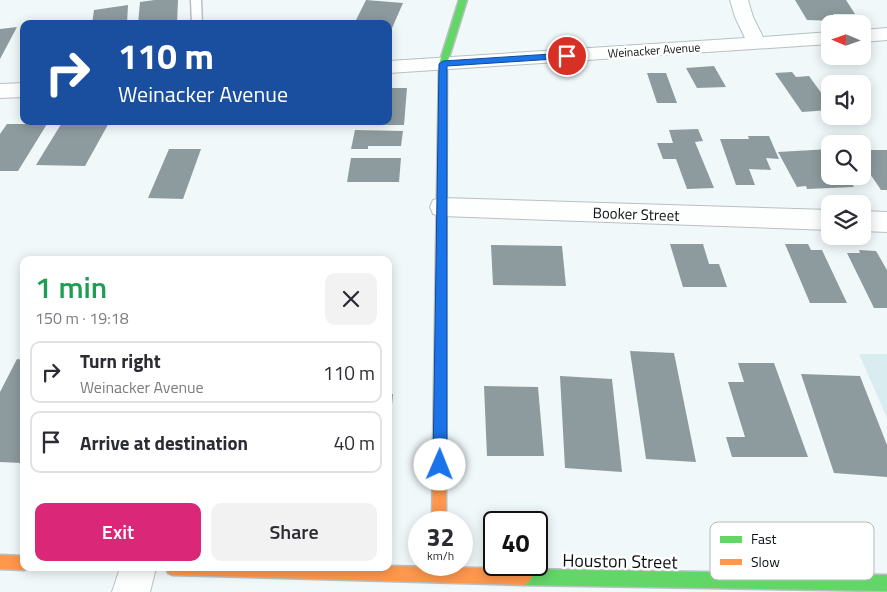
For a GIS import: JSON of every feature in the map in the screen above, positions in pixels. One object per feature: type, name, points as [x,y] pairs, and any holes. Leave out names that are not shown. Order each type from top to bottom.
[{"type":"street","points":[[439,511],[443,64],[463,0]]},
{"type":"street","points":[[740,0],[744,17],[757,44]]},
{"type":"street","points":[[871,35],[887,34]]},
{"type":"street","name":"Weinacker Avenue","points":[[392,67],[821,39]]},
{"type":"street","points":[[0,91],[20,90]]},
{"type":"street","name":"Booker Street","points":[[442,207],[821,220]]},
{"type":"street","points":[[871,221],[887,222]]},
{"type":"street","points":[[0,562],[20,563]]},
{"type":"street","name":"Houston Street","points":[[392,570],[408,570]]},
{"type":"street","points":[[131,592],[137,571]]},
{"type":"street","name":"Houston Street","points":[[473,572],[755,586],[839,587],[887,583]]},
{"type":"lane","points":[[196,0],[197,20]]},
{"type":"shaded area","points":[[859,354],[887,354],[887,418]]},
{"type":"building","points":[[178,0],[177,20],[138,20],[140,2]]},
{"type":"building","points":[[366,0],[403,3],[392,28],[392,20],[356,20]]},
{"type":"building","points":[[795,0],[846,0],[855,14],[821,15],[821,20],[807,20]]},
{"type":"building","points":[[128,5],[127,20],[93,20],[94,10]]},
{"type":"building","points":[[17,27],[0,59],[0,29]]},
{"type":"building","points":[[714,66],[726,87],[697,88],[686,68]]},
{"type":"building","points":[[792,72],[796,77],[809,76],[821,93],[821,111],[802,112],[775,73]]},
{"type":"building","points":[[647,73],[666,73],[677,103],[657,103]]},
{"type":"building","points":[[392,88],[407,88],[404,125],[392,125]]},
{"type":"building","points":[[7,124],[46,125],[18,171],[0,171],[0,134]]},
{"type":"building","points":[[61,125],[108,125],[85,166],[36,165]]},
{"type":"building","points":[[698,129],[703,141],[695,142],[714,188],[687,189],[676,159],[663,159],[657,143],[673,143],[669,130]]},
{"type":"building","points":[[355,130],[403,131],[401,146],[368,146],[368,149],[351,149]]},
{"type":"building","points":[[748,136],[769,136],[779,159],[766,158],[771,170],[749,169],[755,185],[736,185],[720,139],[749,139]]},
{"type":"building","points":[[169,149],[201,149],[183,199],[148,198]]},
{"type":"building","points":[[821,150],[821,185],[853,185],[854,187],[807,189],[806,186],[797,187],[778,152]]},
{"type":"building","points":[[871,150],[887,150],[887,190],[881,190],[871,175]]},
{"type":"building","points":[[351,158],[401,158],[399,182],[347,182]]},
{"type":"building","points":[[670,244],[703,244],[709,264],[719,264],[727,287],[683,287]]},
{"type":"building","points":[[785,244],[808,244],[811,250],[822,250],[847,303],[810,303]]},
{"type":"building","points":[[491,245],[562,246],[566,286],[493,285]]},
{"type":"building","points":[[859,250],[876,251],[887,270],[887,308],[874,308],[847,253],[860,253]]},
{"type":"building","points":[[630,351],[674,353],[696,462],[646,459]]},
{"type":"building","points":[[17,359],[20,359],[20,463],[0,462],[0,392]]},
{"type":"building","points":[[738,363],[774,363],[808,457],[732,457],[726,437],[745,437],[728,382],[744,382]]},
{"type":"building","points":[[801,374],[860,376],[887,445],[887,477],[834,473]]},
{"type":"building","points":[[560,376],[612,379],[622,472],[565,468]]},
{"type":"building","points":[[484,386],[538,387],[544,456],[487,456]]},
{"type":"traffic: fast","points":[[441,254],[443,64],[463,0]]},
{"type":"traffic: fast","points":[[524,577],[887,583]]},
{"type":"traffic: slow","points":[[439,511],[441,254]]},
{"type":"traffic: slow","points":[[0,562],[20,563]]},
{"type":"traffic: slow","points":[[290,571],[524,577]]},
{"type":"route","points":[[440,465],[443,64],[567,56]]}]
